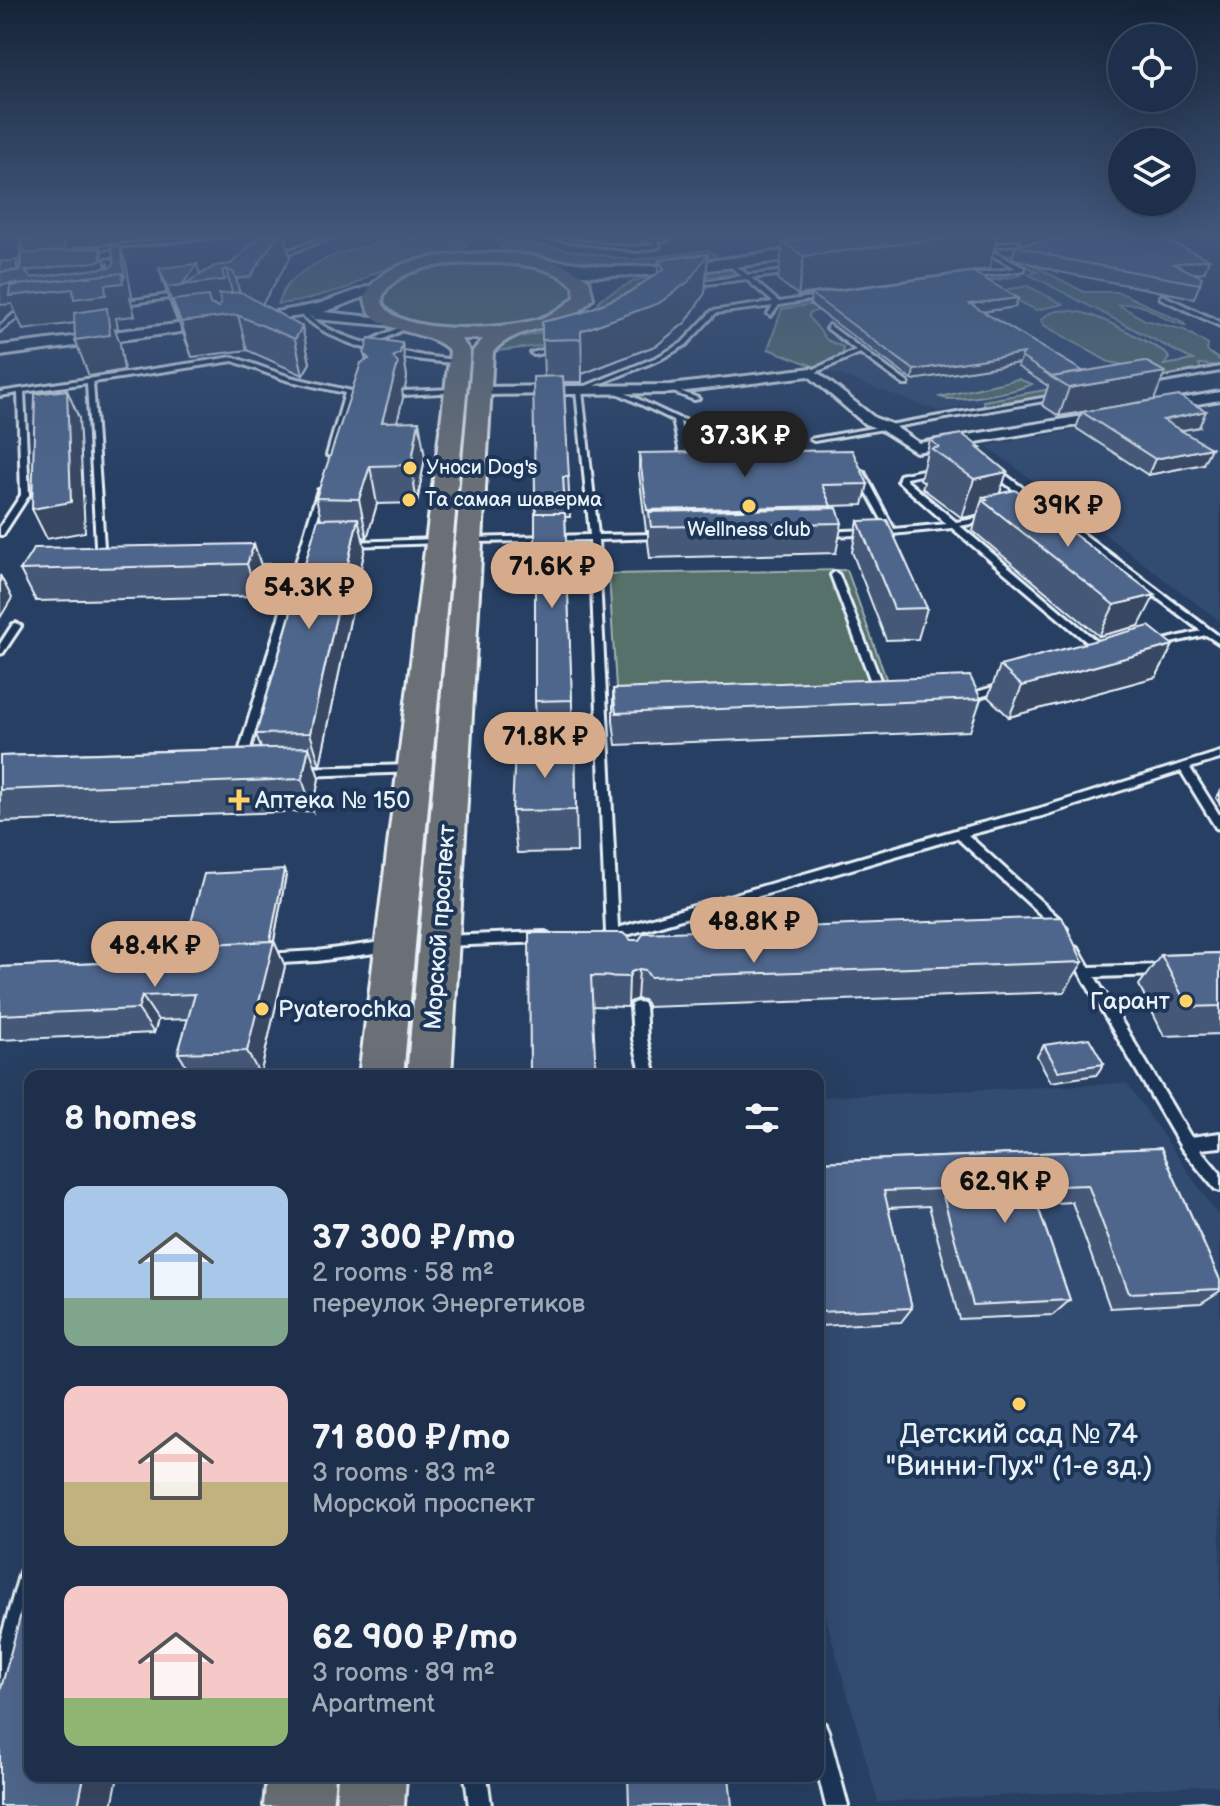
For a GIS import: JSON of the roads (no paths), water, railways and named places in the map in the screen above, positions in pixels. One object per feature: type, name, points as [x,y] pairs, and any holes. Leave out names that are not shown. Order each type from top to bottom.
[{"type":"main road","points":[[394,319],[451,340],[460,351],[465,381]]},
{"type":"main road","points":[[432,331],[483,333],[525,328],[553,319]]},
{"type":"main road","name":"Морской проспект","points":[[430,1070],[441,941],[450,768],[454,540],[465,381],[486,343],[496,336],[525,328]]},
{"type":"main road","name":"Морской проспект","points":[[382,1070],[416,769],[454,540]]},
{"type":"main road","points":[[416,769],[450,768]]},
{"type":"main road","points":[[396,946],[441,941]]},
{"type":"main road","points":[[298,1806],[300,1782]]},
{"type":"main road","points":[[370,1806],[372,1782]]},
{"type":"street","points":[[0,351],[222,329],[235,319]]},
{"type":"street","points":[[352,319],[404,324]]},
{"type":"street","points":[[465,381],[579,390],[670,389],[812,372],[870,421],[886,427],[916,448],[966,447],[1220,396]]},
{"type":"lane","points":[[309,319],[315,326],[368,345],[438,362],[465,381]]},
{"type":"lane","points":[[627,954],[612,936],[594,537],[579,390],[659,358],[684,344],[707,319]]},
{"type":"lane","points":[[368,345],[404,324]]},
{"type":"lane","points":[[829,327],[906,384]]},
{"type":"lane","points":[[534,353],[562,347]]},
{"type":"lane","points":[[812,372],[860,350]]},
{"type":"lane","points":[[0,394],[90,382],[231,355],[288,379],[353,393],[327,469]]},
{"type":"lane","points":[[1141,383],[1220,369]]},
{"type":"lane","points":[[404,393],[465,381]]},
{"type":"lane","points":[[90,382],[101,573]]},
{"type":"lane","points":[[670,389],[696,399]]},
{"type":"lane","points":[[615,390],[676,419],[821,459]]},
{"type":"lane","points":[[0,533],[25,495],[21,391]]},
{"type":"lane","points":[[814,439],[1064,396]]},
{"type":"lane","points":[[676,419],[686,465],[701,465]]},
{"type":"lane","points":[[982,462],[1220,641]]},
{"type":"lane","points":[[790,464],[805,464]]},
{"type":"lane","points":[[856,466],[892,532]]},
{"type":"lane","points":[[944,468],[918,472],[903,477],[902,481],[958,525],[1109,657],[1094,661]]},
{"type":"lane","points":[[252,773],[238,773],[323,484]]},
{"type":"lane","points":[[1028,509],[1042,506]]},
{"type":"lane","points":[[809,534],[892,532],[958,525],[1000,516]]},
{"type":"lane","points":[[334,544],[671,536]]},
{"type":"lane","points":[[306,545],[320,544]]},
{"type":"lane","points":[[238,569],[299,568]]},
{"type":"lane","points":[[835,575],[885,705],[869,705]]},
{"type":"lane","points":[[0,651],[16,626]]},
{"type":"lane","points":[[1138,650],[1208,632]]},
{"type":"lane","points":[[953,701],[1019,683]]},
{"type":"lane","points":[[600,712],[616,712]]},
{"type":"lane","points":[[612,936],[959,833],[1038,813],[1185,769],[1220,755]]},
{"type":"lane","points":[[294,772],[416,769]]},
{"type":"lane","points":[[1185,769],[1220,825]]},
{"type":"lane","points":[[959,833],[1055,921],[1187,1144],[1220,1184]]},
{"type":"lane","points":[[1039,921],[1055,921]]},
{"type":"lane","points":[[597,936],[659,934]]},
{"type":"lane","points":[[441,941],[554,937]]},
{"type":"lane","points":[[255,959],[317,956],[396,946]]},
{"type":"lane","points":[[1087,972],[1177,970]]},
{"type":"lane","points":[[638,1007],[640,1039],[648,1070]]},
{"type":"lane","points":[[1187,1144],[1220,1140]]},
{"type":"lane","points":[[0,1677],[24,1593]]},
{"type":"lane","points":[[824,1755],[837,1806]]},
{"type":"lane","points":[[477,1782],[480,1806]]},
{"type":"place","name":"Уноси Dog's","points":[[410,468]]},
{"type":"place","name":"Та самая шаверма","points":[[409,500]]},
{"type":"place","name":"Wellness club","points":[[749,506]]},
{"type":"place","name":"Аптека № 150","points":[[239,800]]},
{"type":"place","name":"Гарант","points":[[1186,1001]]},
{"type":"place","name":"Pyaterochka","points":[[262,1009]]},
{"type":"place","name":"Детский сад № 74 \"Винни-Пух\" (1-е зд.)","points":[[1019,1404]]}]
